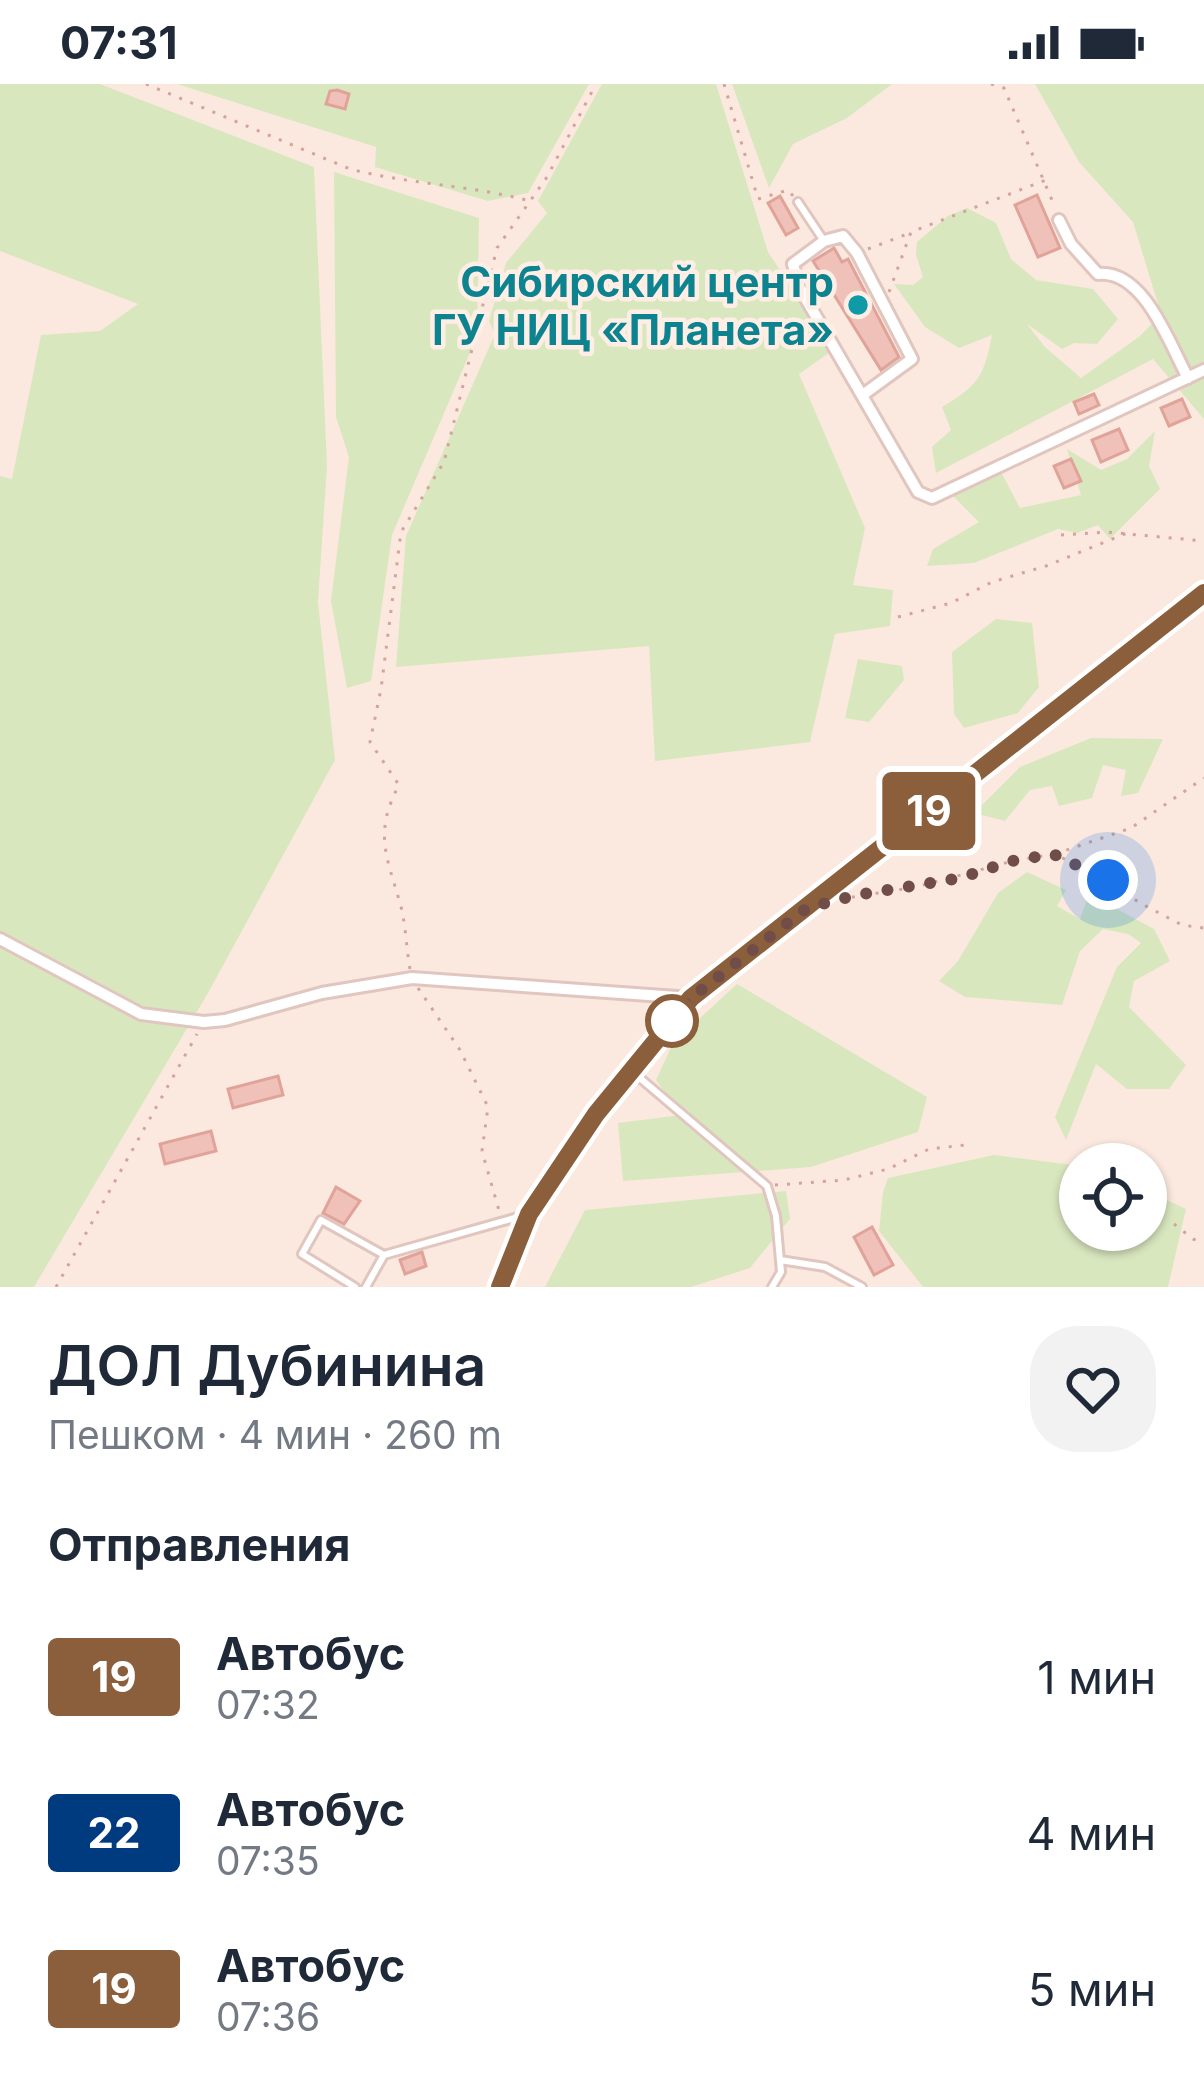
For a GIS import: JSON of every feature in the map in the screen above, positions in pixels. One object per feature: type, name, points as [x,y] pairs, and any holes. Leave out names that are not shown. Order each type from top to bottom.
[{"type":"street","points":[[1059,220],[1071,244],[1098,274],[1106,272],[1134,286],[1188,378]]},
{"type":"street","points":[[863,394],[912,359],[857,253],[843,236],[824,241],[793,264],[800,287],[918,492],[932,498],[1204,370]]},
{"type":"street","points":[[500,1287],[529,1214],[596,1114],[691,998],[1204,592]]},
{"type":"street","points":[[0,939],[141,1014],[204,1022],[412,977],[691,998]]},
{"type":"lane","points":[[798,202],[824,241]]},
{"type":"lane","points":[[632,1071],[767,1186],[776,1216],[781,1272],[772,1287]]},
{"type":"lane","points":[[366,1287],[384,1255],[529,1214]]},
{"type":"lane","points":[[355,1287],[302,1254],[321,1220],[384,1255]]},
{"type":"lane","points":[[780,1260],[825,1267],[862,1287]]},
{"type":"path","points":[[146,84],[350,170],[530,200]]},
{"type":"path","points":[[502,1221],[482,1151],[488,1107],[460,1050],[412,977],[401,906],[382,836],[385,812],[399,785],[370,742],[401,532],[444,462],[497,248],[548,176],[596,84]]},
{"type":"path","points":[[724,84],[758,199],[788,190],[798,202]]},
{"type":"path","points":[[991,84],[1004,88],[1059,220]]},
{"type":"path","points":[[857,253],[1046,180]]},
{"type":"path","points":[[884,304],[911,232]]},
{"type":"path","points":[[898,617],[951,603],[992,582],[1127,533]]},
{"type":"path","points":[[1061,535],[1127,533],[1204,541]]},
{"type":"path","points":[[840,899],[938,883],[1053,854],[1130,828],[1204,778]]},
{"type":"path","points":[[1053,854],[1090,870],[1182,925],[1204,928]]},
{"type":"path","points":[[56,1287],[204,1022]]},
{"type":"path","points":[[767,1186],[844,1180],[888,1169],[929,1149],[966,1145]]},
{"type":"path","points":[[1174,1224],[1204,1243]]},
{"type":"green space","points":[[0,84],[100,84],[314,167],[327,466],[318,602],[335,760],[208,993],[34,1287],[0,1287],[0,476],[12,479],[41,335],[100,331],[138,304],[0,251]]},
{"type":"green space","points":[[177,84],[589,84],[528,193],[488,201],[375,167],[376,147]]},
{"type":"green space","points":[[602,84],[716,84],[768,252],[833,350],[799,374],[865,528],[853,585],[893,590],[890,626],[835,634],[810,742],[655,761],[649,646],[396,667],[406,536],[495,334],[489,321],[506,263],[547,213],[538,201]]},
{"type":"green space","points":[[732,84],[892,84],[847,118],[793,144],[769,188]]},
{"type":"green space","points":[[1035,84],[1204,84],[1204,419],[1153,359],[936,473],[932,447],[951,430],[942,407],[978,378],[992,335],[959,348],[925,327],[894,284],[913,285],[923,277],[917,242],[948,216],[967,208],[996,223],[1011,259],[1036,280],[1093,289],[1118,319],[1097,344],[1074,343],[1062,349],[1027,324],[1081,378],[1140,336],[1161,314],[1133,222],[1079,162]]},
{"type":"green space","points":[[334,172],[479,218],[477,336],[392,535],[371,681],[347,688],[331,601],[349,457],[336,417]]},
{"type":"green space","points":[[1155,431],[1149,466],[1160,489],[1110,539],[1098,525],[1077,533],[1058,529],[974,563],[927,566],[933,549],[979,522],[949,492],[1001,472],[1020,508],[1081,495],[1067,449],[1101,470],[1127,459]]},
{"type":"green space","points":[[996,619],[1032,623],[1039,687],[1018,713],[964,728],[954,714],[952,652]]},
{"type":"green space","points":[[858,659],[902,666],[904,680],[869,722],[845,718]]},
{"type":"green space","points":[[1091,738],[1163,739],[1138,793],[1121,796],[1126,770],[1103,765],[1092,798],[1059,806],[1052,786],[1030,790],[1005,821],[974,813],[1020,767]]},
{"type":"green space","points":[[1027,872],[1066,890],[1057,906],[1080,919],[1089,894],[1154,929],[1170,961],[1134,981],[1129,1007],[1186,1065],[1169,1089],[1127,1089],[1096,1064],[1066,1140],[1055,1117],[1117,967],[1141,943],[1128,934],[1103,929],[1080,951],[1062,1005],[965,997],[939,981],[958,961],[998,893]]},
{"type":"green space","points":[[737,984],[927,1097],[918,1132],[811,1167],[623,1181],[618,1123],[681,1115],[656,1080],[673,1043]]},
{"type":"green space","points":[[994,1155],[1059,1163],[1059,1251],[1167,1251],[1167,1200],[1186,1209],[1168,1287],[923,1287],[879,1231],[888,1178]]},
{"type":"green space","points":[[786,1191],[790,1219],[750,1268],[691,1287],[545,1287],[585,1210]]},
{"type":"building","points":[[330,91],[349,94],[345,109],[326,104]]},
{"type":"building","points":[[1037,195],[1060,248],[1038,257],[1015,205]]},
{"type":"building","points":[[780,196],[798,228],[786,235],[768,203]]},
{"type":"building","name":"Сибирский центр ГУ НИЦ «Планета»","points":[[834,248],[842,262],[848,259],[899,357],[881,370],[813,261]]},
{"type":"building","points":[[1094,394],[1099,405],[1079,414],[1074,402]]},
{"type":"building","points":[[1182,399],[1190,417],[1169,426],[1161,408]]},
{"type":"building","points":[[1119,429],[1128,450],[1101,462],[1092,440]]},
{"type":"building","points":[[1071,459],[1081,481],[1064,488],[1054,466]]},
{"type":"building","points":[[278,1076],[283,1095],[233,1108],[228,1089]]},
{"type":"building","points":[[211,1131],[216,1151],[165,1164],[160,1144]]},
{"type":"building","points":[[336,1187],[360,1201],[344,1224],[323,1213]]},
{"type":"building","points":[[872,1227],[893,1265],[874,1275],[854,1237]]},
{"type":"building","points":[[422,1252],[426,1266],[405,1274],[400,1260]]},
{"type":"bus line","name":"19","points":[[500,1287],[529,1214],[596,1114],[691,998],[1204,593]]},
{"type":"place","name":"Сибирский центр ГУ НИЦ «Планета»","points":[[858,305]]},
{"type":"route","points":[[672,1021],[691,998],[807,908],[1053,854],[1108,880]]}]
